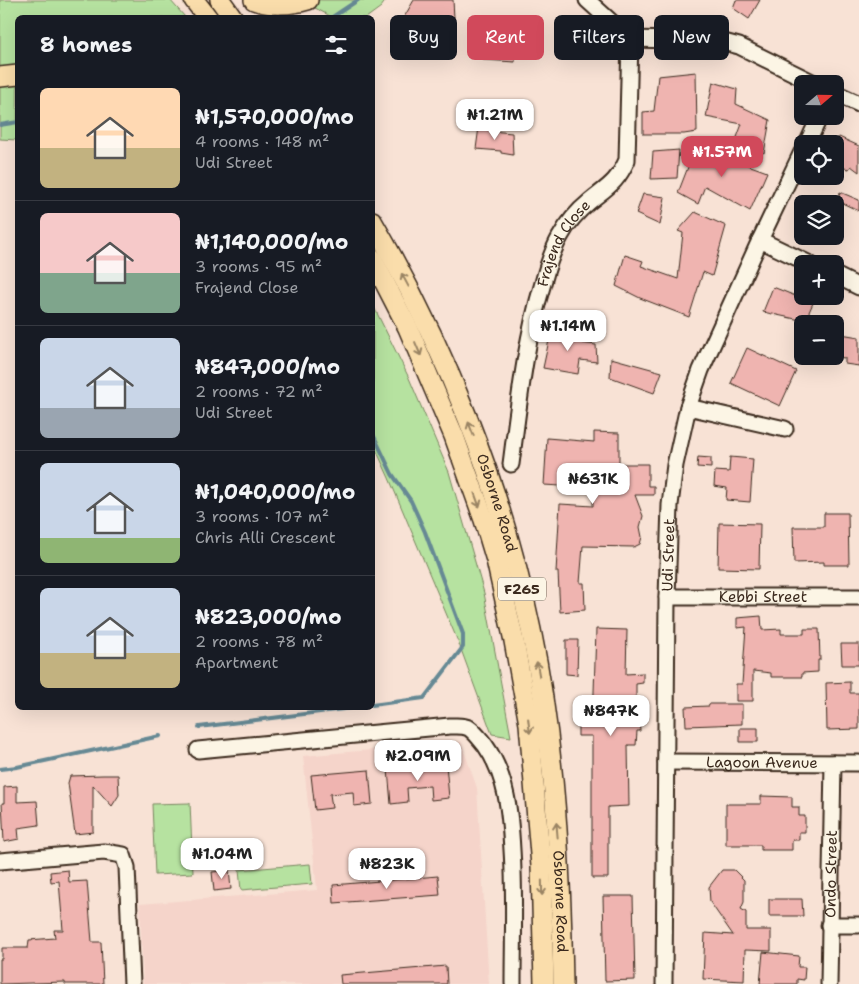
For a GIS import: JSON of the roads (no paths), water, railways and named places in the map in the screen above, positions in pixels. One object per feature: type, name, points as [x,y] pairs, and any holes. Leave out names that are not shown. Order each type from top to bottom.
[{"type":"main road","points":[[194,0],[206,15]]},
{"type":"main road","points":[[220,0],[231,15]]},
{"type":"main road","points":[[254,0],[279,4],[308,0]]},
{"type":"main road","points":[[0,77],[15,75]]},
{"type":"main road","name":"Osborne Road","points":[[375,226],[408,285],[449,375],[491,484],[521,585],[540,682],[551,759],[560,888],[563,984]]},
{"type":"main road","name":"Osborne Road","points":[[378,272],[408,328],[454,436],[496,560],[514,641],[529,724],[541,866],[544,984]]},
{"type":"street","points":[[587,0],[604,15]]},
{"type":"street","points":[[644,39],[720,42],[739,46],[798,75]]},
{"type":"street","name":"Frajend Close","points":[[511,464],[522,376],[536,306],[547,269],[559,238],[570,222],[588,203],[612,185],[621,173],[627,160],[629,60]]},
{"type":"street","points":[[844,97],[859,104]]},
{"type":"street","name":"Udi Street","points":[[664,984],[667,597],[670,505],[675,465],[688,406],[701,370],[794,169]]},
{"type":"street","points":[[760,240],[794,256]]},
{"type":"street","points":[[844,280],[859,287]]},
{"type":"street","points":[[688,406],[785,428]]},
{"type":"street","name":"Kebbi Street","points":[[667,597],[859,596]]},
{"type":"street","points":[[198,750],[450,726],[470,729],[488,749],[499,772],[509,806],[514,881],[513,984]]},
{"type":"street","name":"Lagoon Avenue","points":[[666,762],[859,764]]},
{"type":"street","name":"Ondo Street","points":[[829,984],[833,764]]},
{"type":"street","points":[[0,861],[104,852],[123,855],[127,867],[132,984]]},
{"type":"street","points":[[829,925],[859,925]]},
{"type":"waterway","points":[[336,15],[358,0]]},
{"type":"waterway","points":[[0,125],[15,122]]},
{"type":"waterway","points":[[375,438],[392,474],[411,501],[425,532],[463,634],[463,647],[424,698],[375,705]]},
{"type":"waterway","points":[[199,727],[336,710]]},
{"type":"waterway","points":[[0,769],[160,736]]}]
